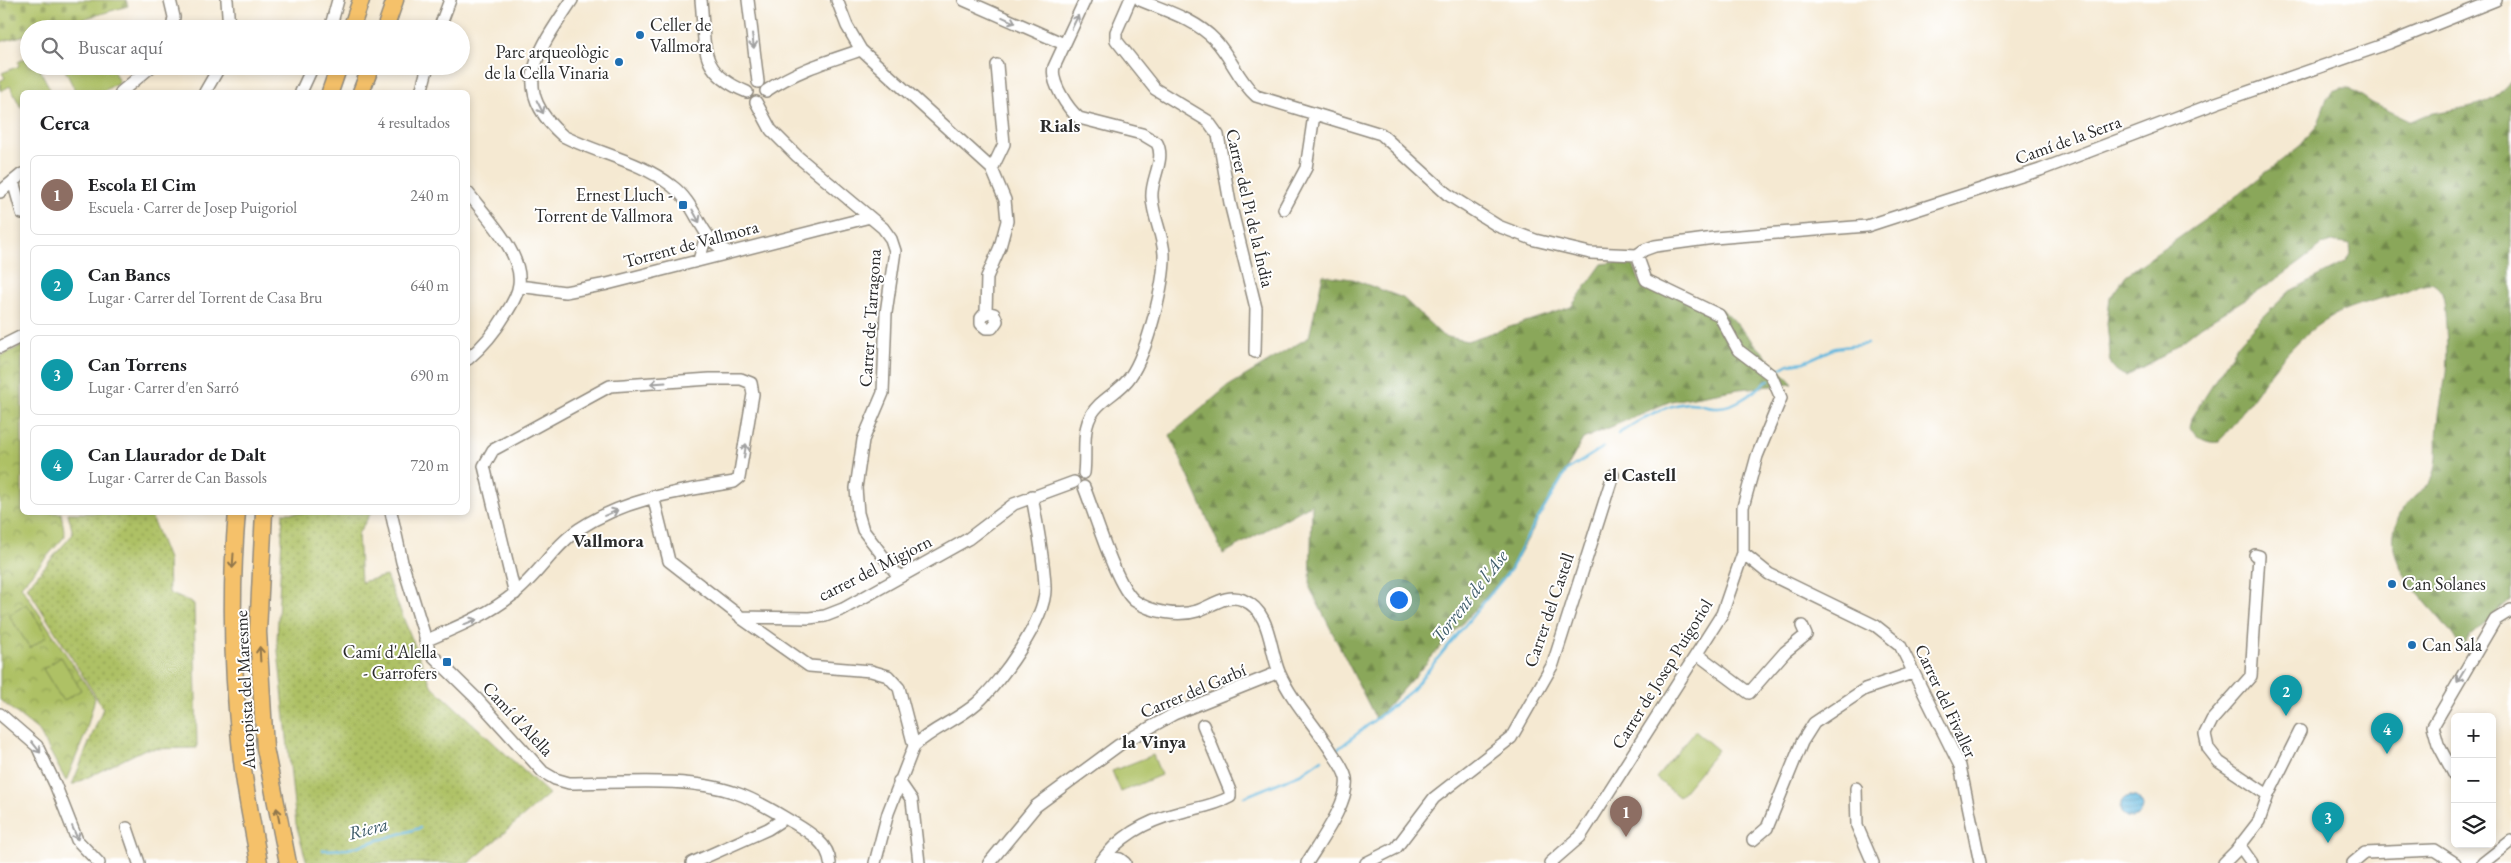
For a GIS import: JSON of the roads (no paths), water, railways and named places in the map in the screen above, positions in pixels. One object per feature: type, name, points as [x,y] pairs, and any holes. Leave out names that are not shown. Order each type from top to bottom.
[{"type":"highway","points":[[354,20],[361,0]]},
{"type":"highway","points":[[388,20],[395,0]]},
{"type":"highway","points":[[393,20],[400,0]]},
{"type":"highway","points":[[331,90],[336,75]]},
{"type":"highway","points":[[362,90],[368,75]]},
{"type":"highway","points":[[372,90],[376,75]]},
{"type":"highway","name":"Autopista del Maresme","points":[[237,515],[232,566],[232,635],[241,752],[259,863]]},
{"type":"highway","name":"Autopista del Maresme","points":[[264,515],[258,632],[265,748],[288,863]]},
{"type":"highway","points":[[258,632],[274,515]]},
{"type":"street","points":[[170,0],[174,20]]},
{"type":"street","points":[[227,0],[228,20]]},
{"type":"street","points":[[332,20],[338,0]]},
{"type":"street","points":[[442,20],[450,0]]},
{"type":"street","points":[[572,0],[540,49],[534,63],[533,83],[537,104],[552,127],[563,136],[646,169],[675,188],[698,217],[706,236],[719,248],[728,252]]},
{"type":"street","points":[[700,0],[708,62],[715,73],[726,83],[746,92]]},
{"type":"street","points":[[748,0],[758,82]]},
{"type":"street","points":[[837,0],[847,26],[861,50],[992,169],[1005,200],[1007,221],[1000,247],[987,277],[986,312]]},
{"type":"street","points":[[964,0],[1064,44]]},
{"type":"street","points":[[1085,0],[1054,67],[1053,74],[1061,94],[1076,116],[1082,120],[1142,134],[1157,143],[1160,155],[1152,190],[1152,200],[1164,253],[1157,303],[1147,337],[1130,378],[1099,405],[1090,417],[1085,432],[1084,473],[1078,474],[1079,484],[1122,585],[1135,601],[1151,608],[1181,614],[1196,611],[1222,600],[1235,598],[1244,600],[1262,616],[1279,672],[1304,714],[1328,746],[1346,778],[1345,791],[1337,813],[1307,863]]},
{"type":"street","name":"Carrer del Pi de la Índia","points":[[1130,0],[1116,32],[1116,40],[1155,89],[1208,121],[1218,134],[1230,204],[1256,308],[1255,352]]},
{"type":"street","points":[[1140,0],[1190,21],[1205,31],[1224,51],[1244,86],[1256,96],[1381,134],[1446,194],[1498,226],[1535,240],[1590,253],[1637,255]]},
{"type":"street","name":"Camí de la Serra","points":[[1637,255],[1655,246],[1714,238],[1867,226],[2040,170],[2216,103],[2389,43],[2496,0]]},
{"type":"street","points":[[766,91],[781,80],[815,65],[861,50]]},
{"type":"street","points":[[992,169],[999,160],[1004,144],[996,65]]},
{"type":"street","points":[[127,90],[143,75]]},
{"type":"street","points":[[206,90],[215,75]]},
{"type":"street","points":[[302,90],[309,75]]},
{"type":"street","points":[[422,90],[426,75]]},
{"type":"street","points":[[758,82],[764,86],[766,91],[764,99],[756,102],[748,98],[746,92],[750,84],[758,82]]},
{"type":"street","name":"Carrer de Tarragona","points":[[756,102],[772,130],[889,235],[895,251],[886,313],[883,393],[861,450],[857,475],[858,513],[868,539],[899,577]]},
{"type":"street","points":[[1284,209],[1306,168],[1314,115]]},
{"type":"street","points":[[0,192],[18,177]]},
{"type":"street","points":[[18,177],[20,195]]},
{"type":"street","points":[[470,196],[502,237],[517,263],[519,286],[512,303],[499,325],[470,357]]},
{"type":"street","name":"Torrent de Vallmora","points":[[519,286],[565,292],[607,284],[870,217]]},
{"type":"street","points":[[699,260],[706,236]]},
{"type":"street","name":"Carrer de Josep Puigoriol","points":[[1550,863],[1580,837],[1722,614],[1743,553],[1744,507],[1757,456],[1780,398],[1771,375],[1738,350],[1719,315],[1646,280],[1637,255]]},
{"type":"street","points":[[0,347],[20,337]]},
{"type":"street","points":[[425,641],[483,616],[515,594],[538,572],[561,544],[579,529],[605,515],[652,496],[734,482],[739,478],[753,394],[751,383],[740,379],[710,379],[610,386],[493,450],[484,466],[515,594]]},
{"type":"street","name":"Carrer del Castell","points":[[1366,863],[1396,848],[1434,798],[1510,738],[1553,664],[1613,475]]},
{"type":"street","name":"carrer del Migjorn","points":[[741,618],[774,620],[825,616],[843,609],[968,539],[1014,504],[1032,496],[1079,484]]},
{"type":"street","points":[[652,496],[669,561],[741,618],[809,666],[871,671],[888,676],[900,688],[914,746]]},
{"type":"street","points":[[875,863],[899,780],[914,746],[926,735],[977,703],[1016,655],[1042,609],[1046,588],[1032,496]]},
{"type":"street","name":"Camí d'Alella","points":[[391,515],[425,641],[430,653],[477,699],[543,772],[555,779],[569,782],[670,783],[705,786],[735,792],[761,803],[813,834],[830,855],[830,863]]},
{"type":"street","name":"Carrer del Fivaller","points":[[1743,553],[1768,574],[1876,626],[1900,645],[1912,673],[1960,766],[1980,863]]},
{"type":"street","points":[[2255,556],[2259,556],[2251,676],[2212,720],[2205,734],[2208,748],[2220,762],[2268,795]]},
{"type":"street","points":[[2451,768],[2438,744],[2433,726],[2495,620],[2511,610]]},
{"type":"street","points":[[1697,654],[1749,693],[1784,652],[1806,635],[1802,626]]},
{"type":"street","name":"Carrer del Garbí","points":[[989,863],[1036,806],[1120,745],[1174,714],[1279,672]]},
{"type":"street","points":[[1753,840],[1767,828],[1802,742],[1814,723],[1865,689],[1912,673]]},
{"type":"street","points":[[0,714],[37,746],[56,784],[77,840],[99,863]]},
{"type":"street","points":[[1103,860],[1117,843],[1136,828],[1176,814],[1218,804],[1230,796],[1230,791],[1203,725]]},
{"type":"street","points":[[2224,863],[2259,821],[2268,795],[2300,731]]},
{"type":"street","points":[[899,780],[912,800],[919,863]]},
{"type":"street","points":[[1856,788],[1857,826],[1873,863]]},
{"type":"street","points":[[692,863],[768,829],[785,818]]},
{"type":"street","points":[[128,828],[139,863]]},
{"type":"street","points":[[2496,847],[2511,841]]},
{"type":"street","points":[[2240,846],[2252,863]]},
{"type":"street","points":[[2484,863],[2493,848]]},
{"type":"street","points":[[2353,863],[2365,853],[2435,850],[2455,863]]},
{"type":"street","points":[[1103,860],[1120,859],[1125,863]]},
{"type":"water","points":[[2131,796],[2139,799],[2142,807],[2139,815],[2131,818],[2123,815],[2120,807],[2123,799]]},
{"type":"waterway","name":"Torrent de l'Ase","points":[[1780,369],[1789,364],[1804,362],[1835,348],[1867,344]]},
{"type":"waterway","name":"Torrent de l'Ase","points":[[1618,434],[1651,414],[1679,404],[1692,403],[1715,407],[1733,404],[1769,380]]},
{"type":"waterway","name":"Torrent de l'Ase","points":[[1338,749],[1411,691],[1511,569],[1524,542],[1567,470],[1604,447]]},
{"type":"waterway","name":"Torrent de l'Ase","points":[[1244,797],[1302,773],[1322,759]]},
{"type":"waterway","name":"Riera","points":[[323,850],[348,849],[420,828]]},
{"type":"place","name":"Celler de Vallmora","points":[[640,35]]},
{"type":"place","name":"Parc arqueològic de la Cella Vinaria","points":[[619,62]]},
{"type":"place","name":"Ernest Lluch - Torrent de Vallmora","points":[[683,205]]},
{"type":"place","name":"Can Solanes","points":[[2392,584]]},
{"type":"place","name":"Can Sala","points":[[2412,645]]},
{"type":"place","name":"Camí d'Alella - Garrofers","points":[[447,662]]},
{"type":"place","name":"Can Bancs","points":[[2286,716]]},
{"type":"place","name":"Can Llaurador de Dalt","points":[[2387,754]]},
{"type":"place","name":"Escola El Cim","points":[[1626,837]]},
{"type":"place","name":"Can Torrens","points":[[2328,843]]},
{"type":"district","name":"Rials","points":[[1060,125]]},
{"type":"district","name":"el Castell","points":[[1640,474]]},
{"type":"district","name":"Vallmora","points":[[608,540]]},
{"type":"district","name":"la Vinya","points":[[1154,741]]}]
